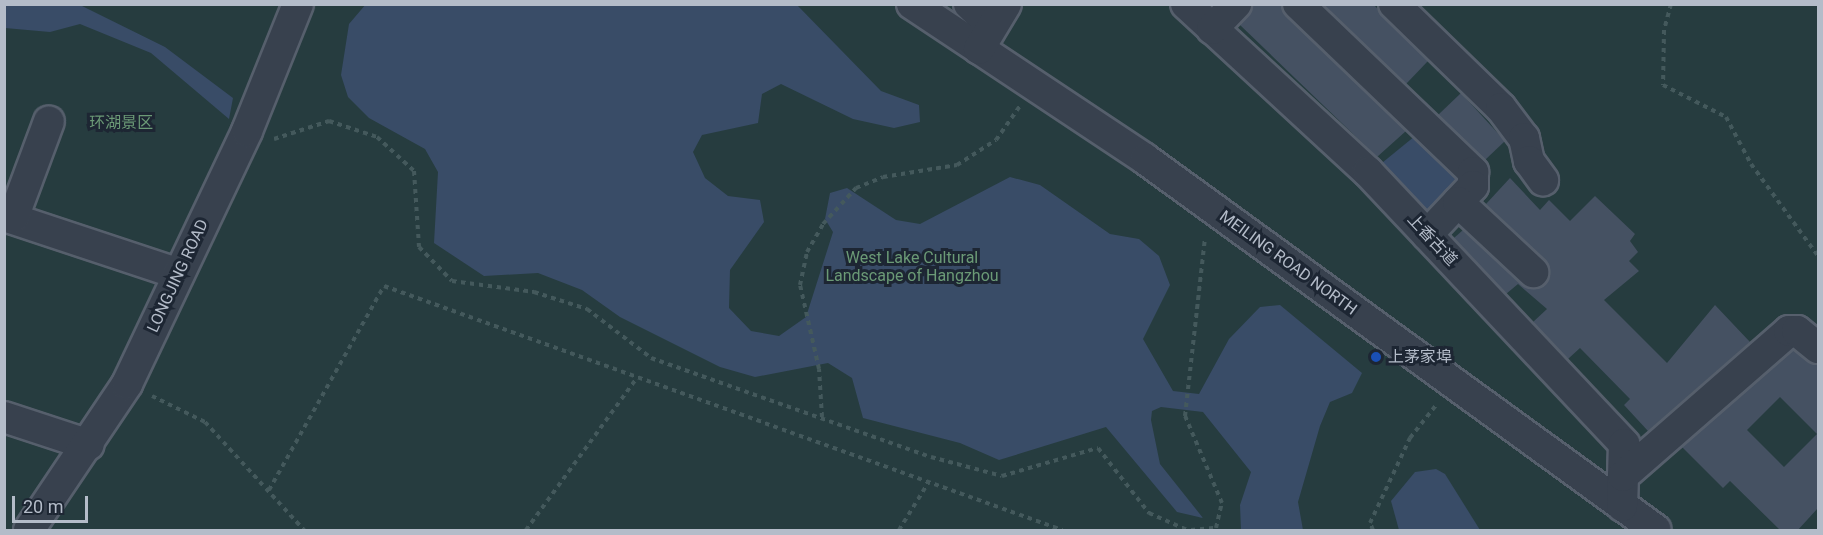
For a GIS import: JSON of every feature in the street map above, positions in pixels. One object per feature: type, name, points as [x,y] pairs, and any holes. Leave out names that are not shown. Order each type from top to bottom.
[{"type":"street","name":"LONGJING ROAD","points":[[28,531],[90,445],[127,384],[247,131],[298,4]]},
{"type":"street","name":"MEILING ROAD NORTH","points":[[912,4],[986,20],[1034,86],[1210,206],[1656,531]]},
{"type":"street","name":"上香古道","points":[[1186,4],[1368,172],[1624,444],[1622,506]]},
{"type":"street","points":[[1212,29],[1236,4]]},
{"type":"street","points":[[1298,4],[1473,172],[1473,186],[1427,235]]},
{"type":"street","points":[[1394,4],[1502,108],[1524,138],[1529,161],[1544,180]]},
{"type":"street","points":[[49,122],[9,217],[179,274]]},
{"type":"street","points":[[1458,202],[1533,272]]},
{"type":"street","points":[[1623,476],[1789,331],[1797,331],[1818,348]]},
{"type":"street","points":[[4,417],[90,445]]},
{"type":"path","points":[[1671,4],[1663,85],[1726,117],[1751,164],[1818,256]]},
{"type":"path","points":[[822,417],[819,369],[800,285],[807,252],[823,224],[856,188],[883,177],[957,165],[996,140],[1034,86]]},
{"type":"path","points":[[247,131],[265,142],[328,121],[377,137],[414,171],[419,247],[452,280],[534,292],[587,309],[651,358],[1002,476],[1098,448],[1149,513],[1187,531]]},
{"type":"path","points":[[1191,531],[1216,528],[1222,503],[1185,416],[1185,389],[1203,289],[1202,255],[1210,206]]},
{"type":"path","points":[[269,490],[384,286],[636,379],[1062,531]]},
{"type":"path","points":[[526,531],[636,379]]},
{"type":"path","points":[[1373,531],[1370,523],[1410,438],[1454,383]]},
{"type":"path","points":[[127,384],[205,422],[304,531]]},
{"type":"path","points":[[899,531],[928,483]]},
{"type":"green space","name":"West Lake Cultural Landscape of Hangzhou","points":[[4,5],[1818,5],[1818,530],[5,530]]},
{"type":"water","points":[[366,4],[797,5],[881,91],[919,105],[920,122],[894,128],[853,119],[781,84],[762,94],[758,123],[702,135],[693,152],[705,178],[728,196],[760,200],[764,222],[730,270],[729,308],[751,331],[779,336],[806,317],[833,232],[825,219],[830,193],[847,188],[896,220],[920,224],[1010,177],[1040,185],[1110,234],[1139,239],[1159,256],[1170,285],[1143,339],[1173,391],[1199,394],[1229,339],[1260,307],[1280,305],[1362,373],[1352,393],[1330,402],[1320,426],[1298,502],[1303,530],[1241,530],[1240,505],[1251,472],[1203,412],[1161,407],[1152,411],[1151,420],[1160,464],[1203,518],[1177,512],[1106,427],[999,460],[960,443],[863,418],[852,378],[828,363],[755,377],[720,367],[620,317],[582,290],[538,273],[484,276],[434,243],[438,172],[425,149],[369,118],[348,97],[341,75],[349,24]]},
{"type":"water","points":[[4,5],[80,5],[165,47],[233,98],[229,119],[151,53],[80,24],[50,32],[5,28]]},
{"type":"water","points":[[1415,136],[1460,178],[1429,222],[1377,167]]},
{"type":"water","points":[[1436,469],[1445,474],[1480,530],[1399,530],[1391,501],[1415,472]]},
{"type":"building","points":[[1253,4],[1281,4],[1286,16],[1406,131],[1377,157],[1240,25]]},
{"type":"building","points":[[1323,4],[1373,4],[1428,61],[1406,84]]},
{"type":"building","points":[[1461,93],[1505,141],[1485,160],[1438,115]]},
{"type":"building","points":[[1510,178],[1540,210],[1549,200],[1570,221],[1595,196],[1635,234],[1630,241],[1638,252],[1629,261],[1639,271],[1604,300],[1667,363],[1715,305],[1750,342],[1648,431],[1624,405],[1630,399],[1580,348],[1568,359],[1533,322],[1547,309],[1518,284],[1506,294],[1454,238],[1463,230],[1529,289],[1545,284],[1550,275],[1545,260],[1486,204]]},
{"type":"building","points":[[1793,350],[1818,365],[1818,508],[1797,531],[1781,531],[1730,481],[1723,488],[1682,447]],"holes":[[[1780,397],[1817,434],[1784,467],[1747,430]]]},
{"type":"place","name":"上茅家埠","points":[[1376,357]]},
{"type":"park label","name":"环湖景区","points":[[121,123]]}]
